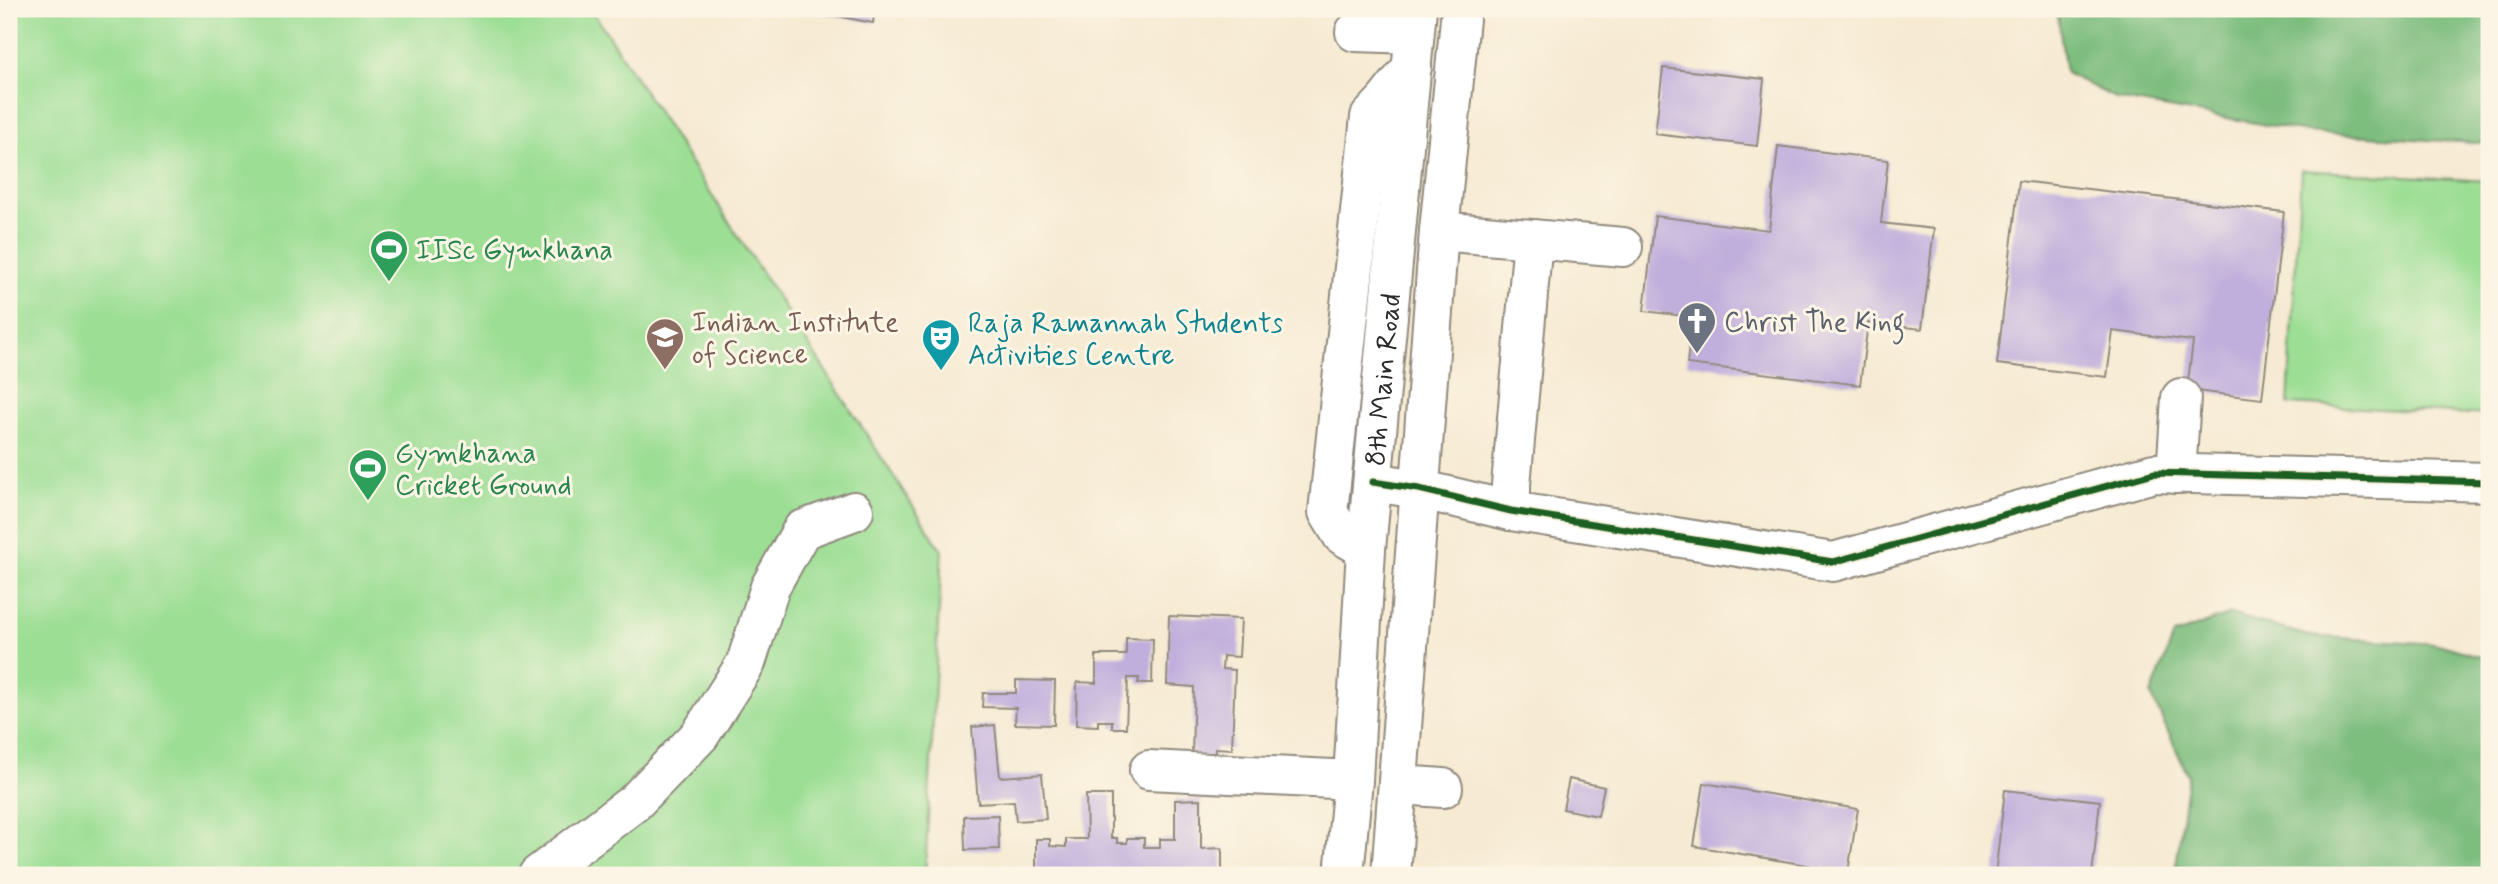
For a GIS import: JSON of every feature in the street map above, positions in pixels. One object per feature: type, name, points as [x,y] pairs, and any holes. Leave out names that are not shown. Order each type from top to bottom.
[{"type":"main road","name":"8th Main Road","points":[[1391,875],[1400,785],[1439,231],[1461,9]]},
{"type":"main road","points":[[1355,32],[1414,37],[1370,117],[1328,512],[1342,535],[1366,549]]},
{"type":"main road","name":"8th Main Road","points":[[1345,875],[1366,549],[1414,37]]},
{"type":"main road","points":[[1439,231],[1623,247]]},
{"type":"main road","points":[[1511,511],[1533,239]]},
{"type":"main road","points":[[2176,474],[2181,398]]},
{"type":"main road","points":[[1373,482],[1419,489],[1511,511],[1833,562],[2154,473],[2489,482]]},
{"type":"main road","points":[[538,875],[635,802],[700,734],[746,663],[770,587],[802,530],[855,511]]},
{"type":"main road","points":[[1149,770],[1353,780],[1443,789]]},
{"type":"green space","name":"Gymkhana Cricket Ground","points":[[9,9],[568,9],[595,15],[942,551],[925,875],[9,875]]},
{"type":"green space","points":[[2057,9],[2489,9],[2489,142],[2307,132],[2117,99],[2066,73]]},
{"type":"green space","points":[[2301,170],[2489,181],[2489,415],[2288,404]]},
{"type":"green space","points":[[2230,614],[2309,636],[2438,644],[2489,659],[2489,875],[2175,875],[2188,775],[2151,695],[2174,635]]},
{"type":"building","points":[[801,9],[875,9],[873,23]]},
{"type":"building","points":[[1663,68],[1764,79],[1757,146],[1655,134]]},
{"type":"building","points":[[1778,146],[1888,160],[1881,223],[1934,229],[1922,329],[1868,323],[1860,385],[1687,364],[1692,317],[1644,311],[1655,216],[1769,230]]},
{"type":"building","points":[[2019,181],[2284,212],[2262,399],[2187,390],[2193,341],[2113,331],[2107,377],[1997,364]]},
{"type":"building","points":[[1169,616],[1241,619],[1239,657],[1223,656],[1222,669],[1235,670],[1232,749],[1215,748],[1214,766],[1192,755],[1194,687],[1167,685]]},
{"type":"building","points":[[1126,638],[1153,639],[1152,683],[1138,683],[1139,678],[1128,678],[1126,728],[1112,728],[1112,721],[1098,721],[1098,726],[1076,725],[1077,682],[1096,683],[1096,655],[1126,655]]},
{"type":"building","points":[[1016,680],[1055,681],[1054,725],[1015,724],[1016,708],[982,707],[983,693],[1016,693]]},
{"type":"building","points":[[995,725],[1000,777],[1042,774],[1046,819],[1016,821],[1014,801],[978,803],[972,727]]},
{"type":"building","points":[[1569,779],[1604,787],[1598,816],[1563,809]]},
{"type":"building","points":[[1704,783],[1858,809],[1848,872],[1694,846]]},
{"type":"building","points":[[2005,790],[2100,801],[2092,875],[1995,875]]},
{"type":"building","points":[[1086,795],[1111,795],[1111,838],[1117,838],[1117,843],[1127,843],[1127,838],[1144,838],[1144,847],[1160,847],[1160,839],[1175,839],[1175,800],[1201,799],[1201,849],[1222,848],[1222,875],[1036,873],[1036,839],[1050,839],[1050,846],[1066,847],[1066,839],[1087,839]]},
{"type":"building","points":[[998,815],[999,849],[965,850],[964,816]]},
{"type":"cycle path","points":[[1373,482],[1419,489],[1511,511],[1833,562],[2154,473],[2489,482]]},
{"type":"place","name":"IISc Gymkhana","points":[[389,283]]},
{"type":"place","name":"Christ The King","points":[[1697,355]]},
{"type":"place","name":"Indian Institute of Science","points":[[665,371]]},
{"type":"place","name":"Raja Ramannah Students Activities Centre","points":[[941,372]]},
{"type":"place","name":"Gymkhana Cricket Ground","points":[[368,502]]}]
